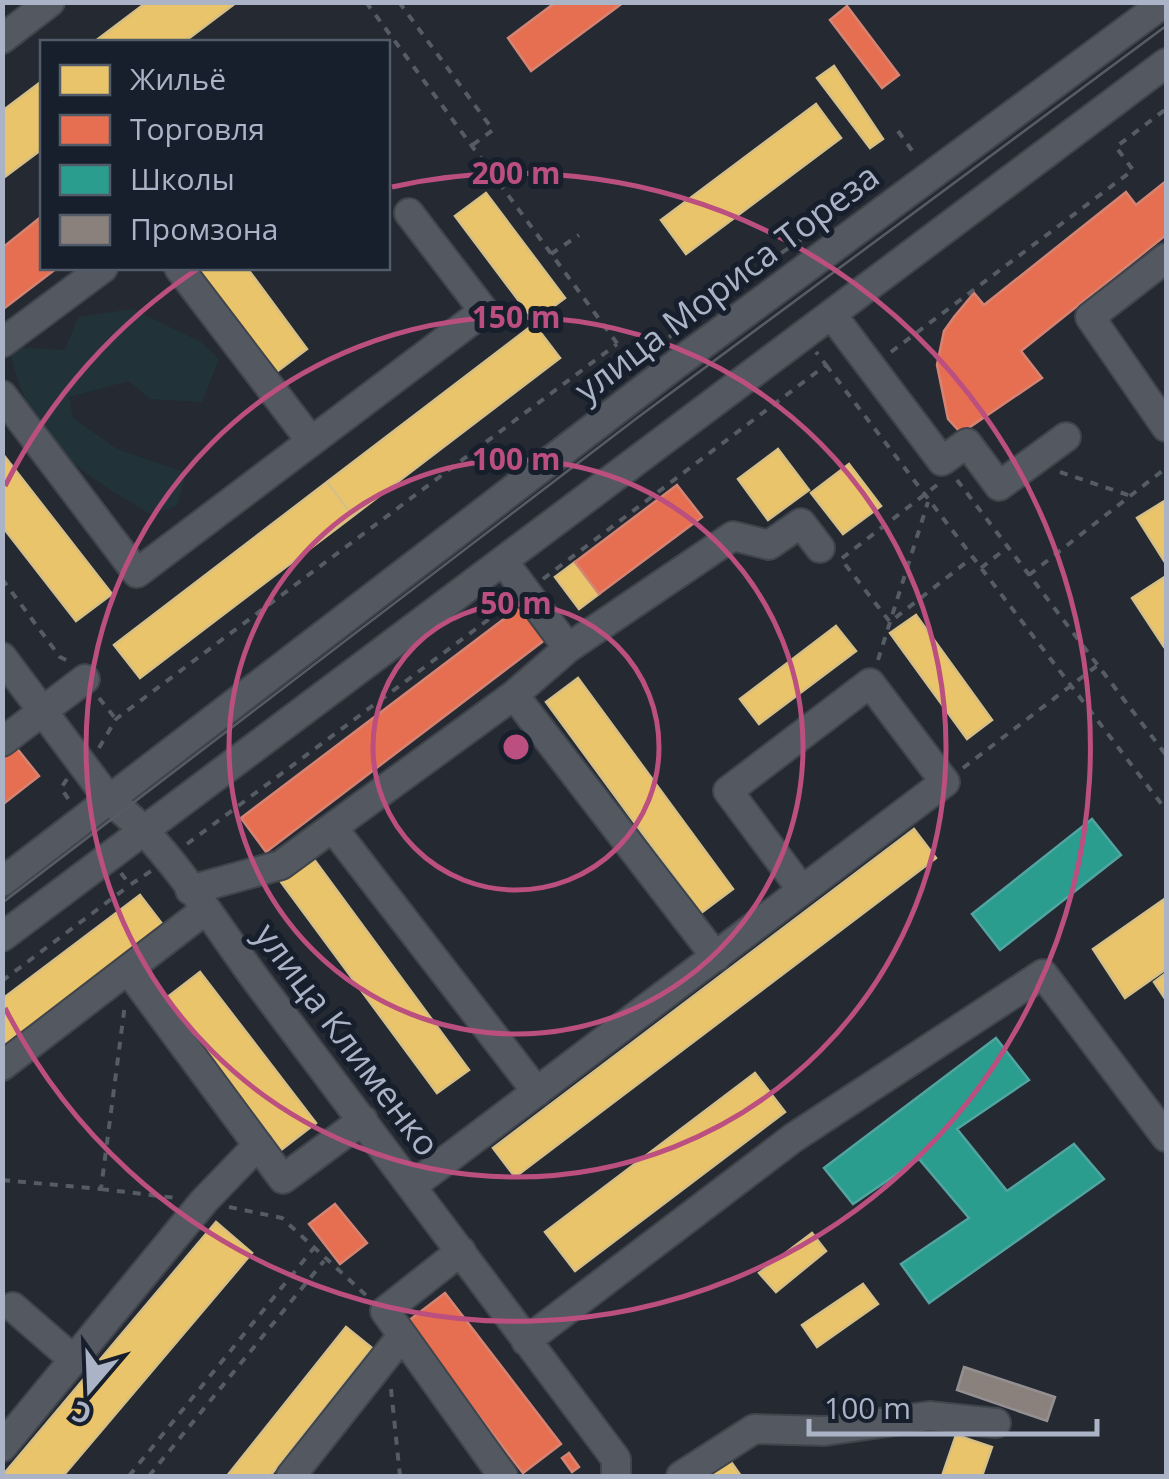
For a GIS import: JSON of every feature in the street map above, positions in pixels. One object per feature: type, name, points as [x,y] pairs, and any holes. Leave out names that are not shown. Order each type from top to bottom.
[{"type":"street","points":[[2,38],[50,2]]},
{"type":"street","name":"улица Мориса Тореза","points":[[2,882],[675,365],[1166,2]]},
{"type":"street","points":[[2,937],[1166,63]]},
{"type":"street","points":[[2,395],[136,572],[484,311],[409,213]]},
{"type":"street","points":[[1166,258],[1090,317],[1166,426]]},
{"type":"street","points":[[2,343],[100,270]]},
{"type":"street","points":[[182,270],[311,442]]},
{"type":"street","points":[[832,315],[947,467],[968,443],[999,486],[1066,437]]},
{"type":"street","points":[[2,1066],[129,971],[197,901],[281,865],[514,695],[568,648],[734,536],[769,545],[801,523],[820,548]]},
{"type":"street","points":[[503,561],[568,648]]},
{"type":"street","name":"улица Клименко","points":[[2,658],[110,801],[144,830],[363,1120],[616,1459],[616,1476]]},
{"type":"street","points":[[2,742],[85,679]]},
{"type":"street","points":[[412,1186],[945,782],[870,683],[728,791],[802,890]]},
{"type":"street","points":[[514,695],[716,956]]},
{"type":"street","points":[[333,828],[537,1092]]},
{"type":"street","points":[[129,971],[282,1179],[363,1120]]},
{"type":"street","points":[[526,1341],[794,1138],[1043,974],[1166,1136]]},
{"type":"street","points":[[2,1448],[204,1201],[258,1146]]},
{"type":"street","points":[[461,1251],[385,1311],[395,1345],[503,1476]]},
{"type":"street","points":[[6,1307],[74,1360]]},
{"type":"street","points":[[291,1476],[395,1345]]},
{"type":"street","points":[[681,1476],[754,1429],[825,1431],[929,1416],[996,1423]]},
{"type":"path","points":[[366,2],[632,364]]},
{"type":"path","points":[[399,2],[494,130],[471,146]]},
{"type":"path","points":[[871,367],[1133,170],[1116,147],[1166,109]]},
{"type":"path","points":[[898,130],[919,160]]},
{"type":"path","points":[[551,254],[579,235]]},
{"type":"path","points":[[84,820],[61,788],[81,763],[97,751],[116,719],[617,344]]},
{"type":"path","points":[[826,365],[1166,810]]},
{"type":"path","points":[[1031,462],[1131,496]]},
{"type":"path","points":[[870,683],[927,497],[947,467],[1166,754]]},
{"type":"path","points":[[1029,574],[1166,468]]},
{"type":"path","points":[[890,622],[841,559],[927,497]]},
{"type":"path","points":[[981,568],[1008,547]]},
{"type":"path","points":[[890,622],[973,558]]},
{"type":"path","points":[[2,579],[60,657],[74,664],[116,719]]},
{"type":"path","points":[[945,782],[1098,666]]},
{"type":"path","points":[[110,856],[130,885]]},
{"type":"path","points":[[2,982],[166,860]]},
{"type":"path","points":[[101,1189],[129,971]]},
{"type":"path","points":[[2,1180],[204,1201],[282,1218],[324,1261],[385,1311]]},
{"type":"path","points":[[129,1476],[313,1249]]},
{"type":"path","points":[[149,1476],[324,1261]]},
{"type":"path","points":[[395,1345],[400,1476]]},
{"type":"shaded area","points":[[132,309],[201,342],[219,359],[202,402],[150,399],[129,381],[69,397],[73,418],[117,449],[186,473],[177,506],[150,514],[77,466],[58,448],[29,407],[9,347],[65,350],[78,317]]},
{"type":"building: Жильё","points":[[147,2],[237,2],[187,40],[97,40]]},
{"type":"building: Жильё","points":[[834,66],[883,139],[870,148],[817,78]]},
{"type":"building: Жильё","points":[[40,82],[40,150],[2,179],[2,111]]},
{"type":"building: Жильё","points":[[816,104],[841,138],[686,254],[661,220]]},
{"type":"building: Жильё","points":[[486,193],[565,298],[534,321],[455,216]]},
{"type":"building: Жильё","points":[[198,270],[248,270],[307,349],[275,373]]},
{"type":"building: Жильё","points":[[534,324],[560,358],[353,516],[327,482]]},
{"type":"building: Жильё","points":[[778,449],[809,490],[768,520],[738,479]]},
{"type":"building: Жильё","points":[[2,453],[112,594],[76,621],[2,526]]},
{"type":"building: Жильё","points":[[849,464],[881,506],[843,534],[811,493]]},
{"type":"building: Жильё","points":[[327,482],[353,516],[140,678],[114,645]]},
{"type":"building: Жильё","points":[[1166,500],[1166,564],[1137,518]]},
{"type":"building: Жильё","points":[[575,562],[599,594],[579,609],[555,577]]},
{"type":"building: Жильё","points":[[1166,576],[1166,646],[1164,647],[1132,598]]},
{"type":"building: Жильё","points":[[916,615],[992,720],[967,739],[890,633]]},
{"type":"building: Жильё","points":[[836,626],[856,651],[759,724],[740,699]]},
{"type":"building: Жильё","points":[[578,678],[733,889],[701,913],[546,702]]},
{"type":"building: Жильё","points":[[914,829],[936,858],[515,1177],[493,1148]]},
{"type":"building: Жильё","points":[[313,858],[469,1070],[437,1093],[281,882]]},
{"type":"building: Жильё","points":[[140,895],[163,925],[2,1047],[2,999]]},
{"type":"building: Жильё","points":[[1166,898],[1166,969],[1125,998],[1093,949]]},
{"type":"building: Жильё","points":[[200,972],[316,1123],[281,1150],[165,999]]},
{"type":"building: Жильё","points":[[1166,973],[1166,1000],[1154,982]]},
{"type":"building: Жильё","points":[[755,1073],[785,1112],[575,1271],[545,1232]]},
{"type":"building: Жильё","points":[[216,1222],[252,1253],[63,1476],[2,1476]]},
{"type":"building: Жильё","points":[[812,1233],[826,1251],[776,1292],[759,1273]]},
{"type":"building: Жильё","points":[[863,1284],[878,1304],[817,1347],[802,1325]]},
{"type":"building: Жильё","points":[[346,1327],[372,1348],[270,1476],[227,1476]]},
{"type":"building: Жильё","points":[[956,1435],[992,1447],[982,1476],[942,1476]]},
{"type":"building: Жильё","points":[[724,1452],[741,1476],[687,1476]]},
{"type":"building: Торговля","points":[[556,2],[624,2],[531,71],[508,38]]},
{"type":"building: Торговля","points":[[847,6],[899,75],[882,88],[830,20]]},
{"type":"building: Торговля","points":[[1166,181],[1166,235],[1021,351],[1042,378],[961,433],[948,419],[937,365],[944,331],[954,317],[974,293],[984,305],[1126,192],[1136,205]]},
{"type":"building: Торговля","points":[[40,218],[40,270],[54,270],[2,310],[2,248]]},
{"type":"building: Торговля","points":[[677,485],[702,517],[599,594],[575,562]]},
{"type":"building: Торговля","points":[[521,606],[546,639],[266,852],[241,818]]},
{"type":"building: Торговля","points":[[11,741],[39,776],[2,805],[2,748]]},
{"type":"building: Торговля","points":[[335,1204],[367,1243],[340,1264],[309,1224]]},
{"type":"building: Торговля","points":[[445,1293],[561,1444],[523,1473],[407,1322]]},
{"type":"building: Торговля","points":[[569,1453],[579,1467],[572,1472],[562,1458]]},
{"type":"building: Школы","points":[[1092,819],[1121,855],[1000,950],[972,914]]},
{"type":"building: Школы","points":[[996,1038],[1029,1080],[957,1129],[1007,1191],[1074,1144],[1104,1179],[929,1303],[901,1264],[969,1218],[919,1159],[853,1204],[824,1168]]},
{"type":"building: Промзона","points":[[964,1367],[1055,1397],[1047,1421],[957,1390]]},
{"type":"tram line","points":[[2,903],[637,418],[1166,26]]}]
